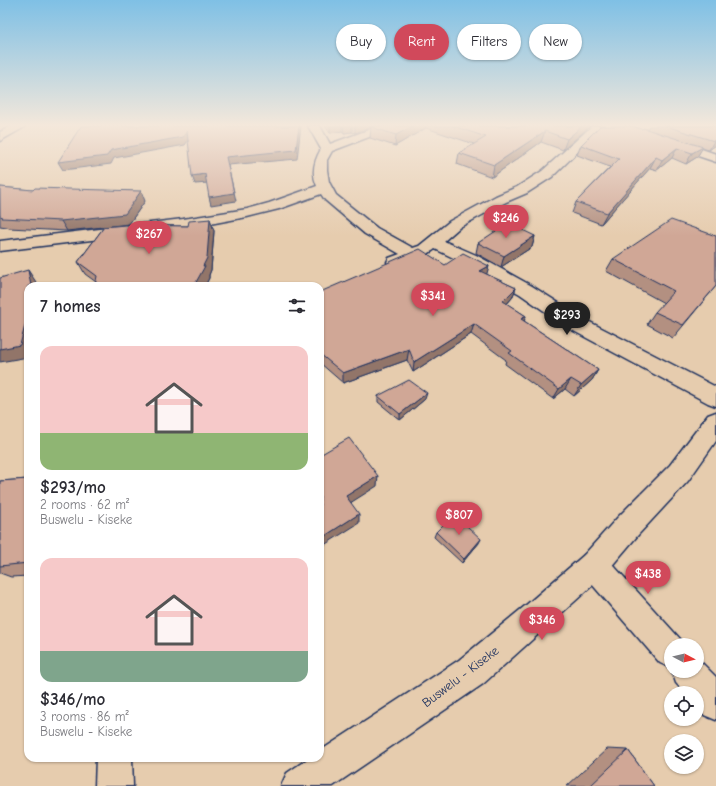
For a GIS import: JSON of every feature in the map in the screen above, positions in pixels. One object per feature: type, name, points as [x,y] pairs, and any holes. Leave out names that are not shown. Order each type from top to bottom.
[{"type":"street","points":[[321,163],[320,170],[322,182],[330,197],[371,231],[412,254]]},
{"type":"street","points":[[380,269],[425,249],[455,224],[501,199],[522,190],[547,174],[559,163]]},
{"type":"street","points":[[0,246],[183,224],[247,213],[274,206],[325,188]]},
{"type":"street","points":[[434,242],[470,259],[526,290],[577,324],[716,397]]},
{"type":"street","name":"Buswelu - Kiseke","points":[[300,786],[471,672],[536,617],[594,565],[628,526],[679,473],[716,422]]},
{"type":"street","points":[[594,565],[664,644]]},
{"type":"street","points":[[694,678],[716,703]]},
{"type":"street","points":[[114,762],[114,786]]},
{"type":"building","points":[[191,163],[227,163],[234,193],[209,197],[205,174],[192,176]]},
{"type":"building","points":[[487,163],[497,163],[494,165]]},
{"type":"building","points":[[615,163],[651,163],[607,213],[576,202]]},
{"type":"building","points":[[0,187],[33,190],[35,188],[141,191],[125,214],[61,221],[2,218],[3,217],[0,216]]},
{"type":"building","points":[[210,219],[207,258],[203,266],[205,266],[196,282],[96,282],[97,276],[78,262],[104,227],[125,225],[188,226],[189,221]]},
{"type":"building","points":[[671,220],[716,236],[716,286],[683,325],[655,312],[674,291],[613,259]]},
{"type":"building","points":[[508,223],[535,236],[504,256],[478,243]]},
{"type":"building","points":[[420,249],[445,265],[463,253],[489,266],[480,271],[516,288],[503,301],[526,316],[521,319],[598,370],[581,385],[571,379],[559,389],[509,353],[512,351],[474,324],[414,362],[409,349],[343,373],[324,357],[324,290]]},
{"type":"building","points":[[28,270],[30,282],[24,282],[24,330],[20,345],[0,349],[0,278]]},
{"type":"building","points":[[409,380],[427,393],[400,414],[378,396]]},
{"type":"building","points":[[349,438],[378,476],[346,496],[359,514],[324,536],[324,453]]},
{"type":"building","points":[[24,479],[24,563],[0,566],[0,481]]},
{"type":"building","points":[[454,514],[481,539],[464,559],[436,532]]},
{"type":"building","points":[[628,750],[654,786],[590,786]]}]
